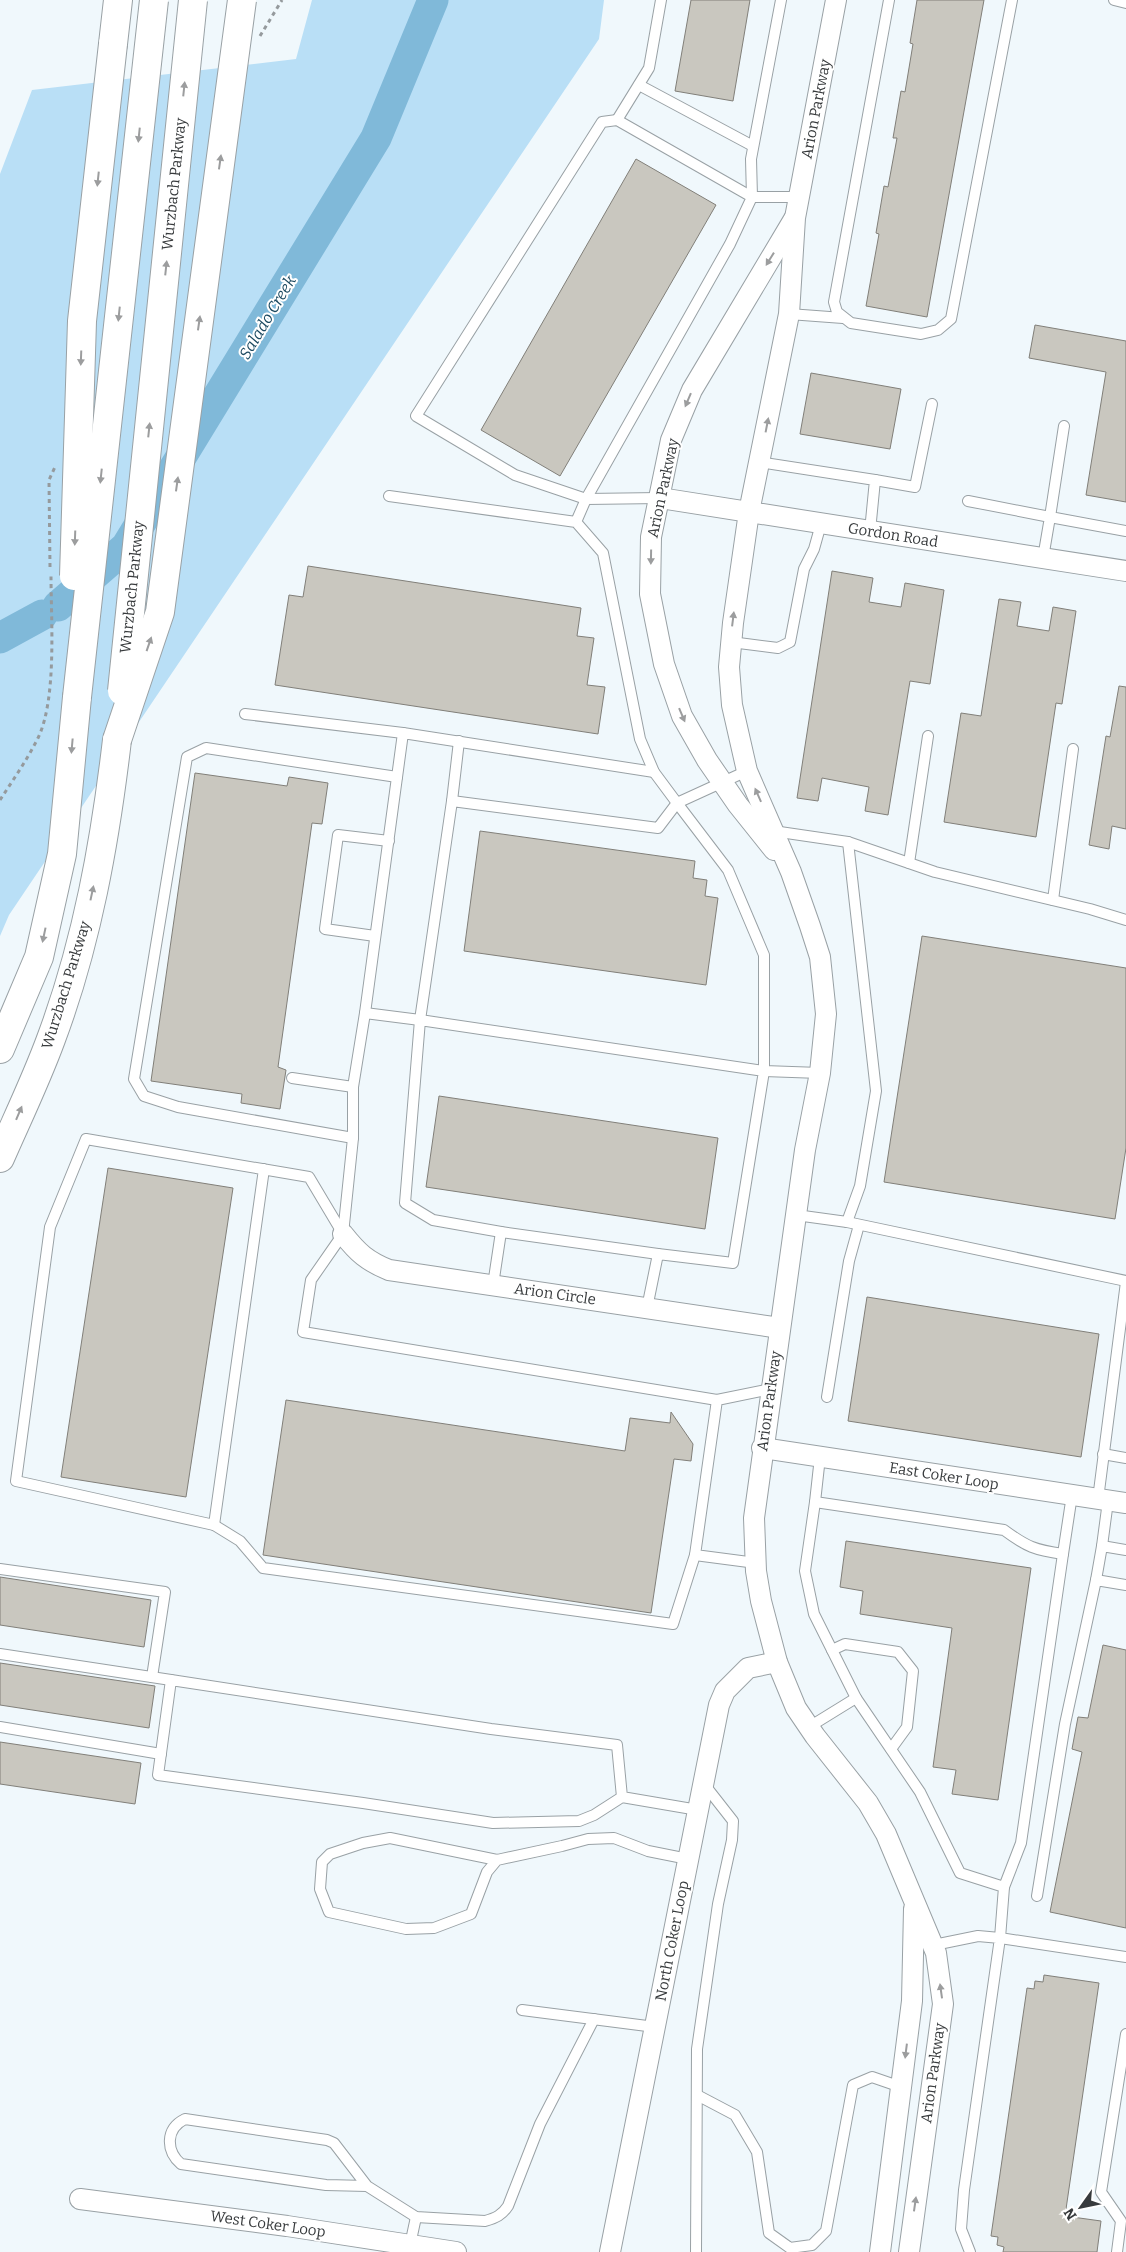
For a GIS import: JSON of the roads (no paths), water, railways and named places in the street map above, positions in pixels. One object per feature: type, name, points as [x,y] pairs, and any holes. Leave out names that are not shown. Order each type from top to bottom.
[{"type":"highway","points":[[77,697],[74,579],[82,321],[118,0]]},
{"type":"highway","points":[[0,1049],[39,957],[62,854],[77,697],[154,0]]},
{"type":"highway","name":"Wurzbach Parkway","points":[[0,1158],[51,1040],[60,1012],[83,938],[108,817],[193,0]]},
{"type":"highway","points":[[116,740],[160,612],[242,0]]},
{"type":"street","name":"Arion Parkway","points":[[836,0],[795,218],[789,314],[749,512],[729,667],[732,705],[747,771],[791,872],[820,957],[826,1014],[820,1074],[805,1150],[762,1448],[754,1518],[756,1564],[761,1601],[777,1662],[796,1708],[868,1803],[886,1834],[914,1897],[923,1948],[912,2001],[880,2252]]},
{"type":"street","name":"Arion Parkway","points":[[791,872],[706,760],[682,716],[664,664],[650,594],[651,537],[671,440],[692,390],[795,218]]},
{"type":"street","name":"Gordon Road","points":[[660,498],[1126,571]]},
{"type":"street","name":"Arion Circle","points":[[343,1234],[356,1250],[370,1262],[389,1270],[780,1328]]},
{"type":"street","name":"East Coker Loop","points":[[762,1448],[1111,1501]]},
{"type":"street","name":"North Coker Loop","points":[[610,2252],[719,1705],[725,1691],[748,1668],[777,1662]]},
{"type":"street","name":"Arion Parkway","points":[[909,2252],[943,2004],[936,1953],[923,1948]]},
{"type":"street","name":"West Coker Loop","points":[[80,2199],[287,2226],[456,2252]]},
{"type":"lane","points":[[617,120],[650,68],[661,0]]},
{"type":"lane","points":[[576,522],[586,499],[730,244],[752,197],[751,160],[753,146],[781,0]]},
{"type":"lane","points":[[889,0],[834,302],[837,312],[851,323],[921,334],[938,330],[951,318],[1012,0]]},
{"type":"lane","points":[[1114,0],[1126,3]]},
{"type":"lane","points":[[639,85],[753,146]]},
{"type":"lane","points":[[660,498],[586,499],[515,475],[416,416],[602,122],[617,120],[752,197],[799,197]]},
{"type":"lane","points":[[789,314],[843,318]]},
{"type":"lane","points":[[759,462],[915,487],[932,404]]},
{"type":"lane","points":[[1043,558],[1064,426]]},
{"type":"lane","points":[[870,531],[875,480]]},
{"type":"lane","points":[[389,496],[576,522],[603,553],[640,739],[654,772],[728,870],[764,955],[764,1071],[733,1263],[501,1232],[433,1220],[405,1203],[420,1020],[459,741]]},
{"type":"lane","points":[[968,501],[1126,532]]},
{"type":"lane","points":[[731,642],[778,648],[790,642],[804,569],[814,549],[821,524]]},
{"type":"lane","points":[[245,714],[403,733],[654,772]]},
{"type":"lane","points":[[403,733],[354,1087],[353,1138],[343,1234],[311,1280],[303,1332],[716,1400],[771,1389]]},
{"type":"lane","points":[[909,863],[928,736]]},
{"type":"lane","points":[[353,1138],[178,1107],[144,1096],[134,1079],[188,757],[206,748],[397,777]]},
{"type":"lane","points":[[1053,900],[1073,749]]},
{"type":"lane","points":[[452,801],[658,828],[678,803],[723,784],[747,771]]},
{"type":"lane","points":[[773,831],[848,842],[935,872],[1053,900],[1126,920]]},
{"type":"lane","points":[[375,936],[325,929],[338,835],[389,841]]},
{"type":"lane","points":[[847,1222],[860,1186],[876,1091],[848,842]]},
{"type":"lane","points":[[365,1013],[764,1071],[820,1074]]},
{"type":"lane","points":[[292,1078],[354,1087]]},
{"type":"lane","points":[[343,1234],[309,1177],[86,1139],[50,1227],[16,1481],[214,1525],[240,1541],[263,1568],[673,1624],[694,1556],[716,1400]]},
{"type":"lane","points":[[214,1525],[264,1169]]},
{"type":"lane","points":[[796,1215],[859,1224],[1126,1282],[1104,1454],[1111,1501],[1065,1724],[1037,1896]]},
{"type":"lane","points":[[827,1397],[849,1261],[859,1224]]},
{"type":"lane","points":[[493,1285],[501,1232]]},
{"type":"lane","points":[[647,1308],[658,1254]]},
{"type":"lane","points":[[1104,1454],[1126,1458]]},
{"type":"lane","points":[[820,1457],[816,1502],[805,1571],[814,1614],[856,1698],[920,1792],[960,1873],[1004,1887]]},
{"type":"lane","points":[[970,2252],[961,2229],[964,2190],[1000,1938],[1004,1887],[1021,1843],[1072,1495]]},
{"type":"lane","points":[[816,1502],[1004,1530],[1021,1543],[1036,1550],[1063,1554]]},
{"type":"lane","points":[[1102,1546],[1126,1550]]},
{"type":"lane","points":[[694,1556],[756,1564]]},
{"type":"lane","points":[[0,1569],[164,1592],[152,1677]]},
{"type":"lane","points":[[1096,1580],[1126,1585]]},
{"type":"lane","points":[[832,1650],[845,1644],[898,1652],[913,1671],[907,1727],[891,1749]]},
{"type":"lane","points":[[0,1654],[491,1728],[617,1745],[622,1797]]},
{"type":"lane","points":[[171,1680],[158,1775],[493,1823],[579,1821],[594,1815],[622,1797],[698,1810]]},
{"type":"lane","points":[[809,1727],[856,1698]]},
{"type":"lane","points":[[0,1727],[161,1754]]},
{"type":"lane","points":[[696,2252],[697,2049],[718,1904],[732,1840],[733,1821],[704,1784]]},
{"type":"lane","points":[[497,1860],[487,1872],[471,1914],[434,1928],[406,1929],[329,1912],[320,1889],[322,1862],[330,1854],[363,1843],[390,1838],[497,1860],[588,1839],[614,1838],[648,1851],[688,1859]]},
{"type":"lane","points":[[923,1948],[978,1936],[1126,1957]]},
{"type":"lane","points":[[522,2010],[655,2027]]},
{"type":"lane","points":[[367,2186],[326,2185],[182,2164],[174,2158],[169,2139],[172,2129],[185,2119],[327,2140],[334,2143],[367,2186],[416,2217],[485,2221],[495,2219],[508,2206],[540,2124],[594,2019]]},
{"type":"lane","points":[[1117,2252],[1124,2219],[1101,2192],[1126,2034]]},
{"type":"lane","points":[[697,2095],[734,2115],[756,2152],[769,2233],[790,2248],[812,2245],[826,2231],[852,2085],[872,2077],[901,2087]]},
{"type":"lane","points":[[410,2245],[416,2217]]},
{"type":"waterway","name":"Salado Creek","points":[[58,606],[126,547],[376,138],[433,0]]},
{"type":"waterway","name":"Salado Creek","points":[[0,638],[42,615]]}]
